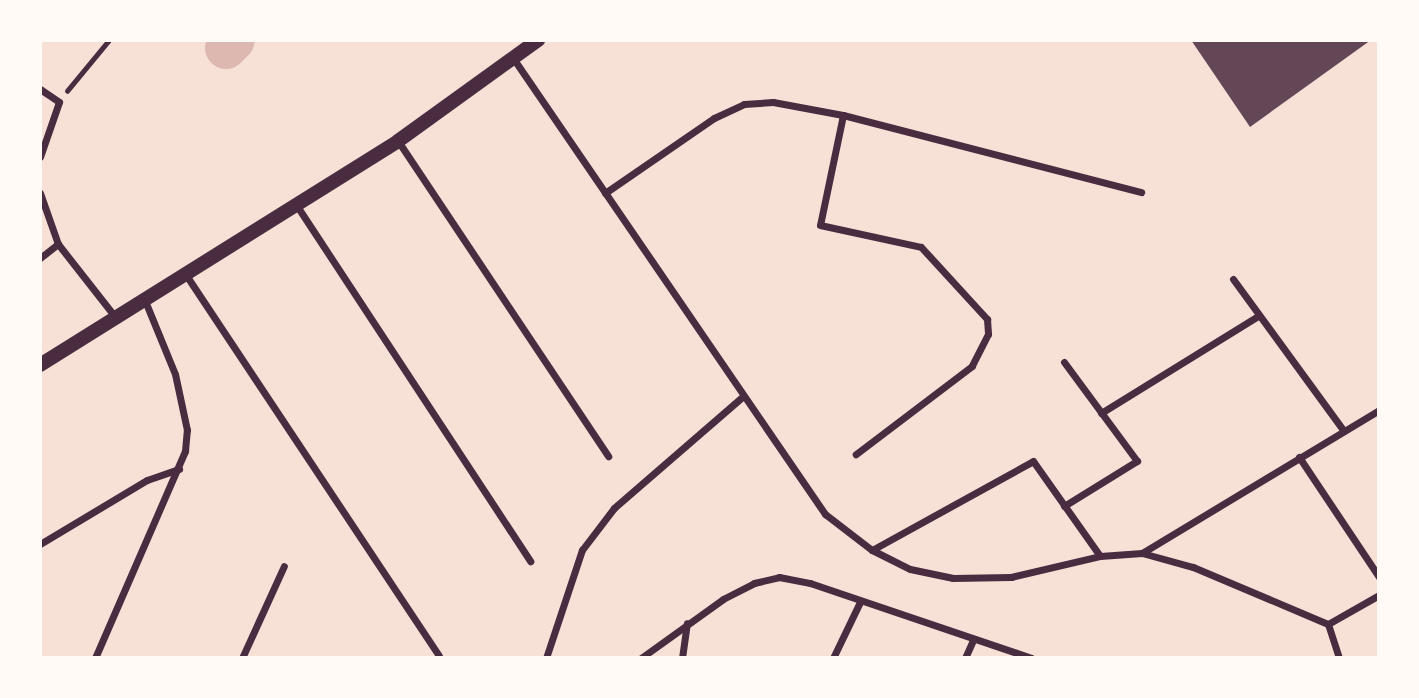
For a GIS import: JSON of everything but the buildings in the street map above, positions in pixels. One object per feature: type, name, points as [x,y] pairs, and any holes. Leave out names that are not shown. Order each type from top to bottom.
[{"type":"main road","points":[[40,365],[398,141],[538,40]]},
{"type":"street","points":[[513,57],[741,398],[825,514],[872,550],[910,569],[953,578],[1011,577],[1100,556],[1142,553],[1193,567],[1328,624],[1339,658]]},
{"type":"street","points":[[40,89],[59,102],[40,157]]},
{"type":"street","points":[[605,193],[714,118],[744,104],[773,102],[843,115],[1141,191]]},
{"type":"street","points":[[843,115],[820,225],[921,247],[987,319],[988,334],[972,366],[856,454]]},
{"type":"street","points":[[398,141],[608,456]]},
{"type":"street","points":[[40,193],[58,244],[116,318]]},
{"type":"street","points":[[297,206],[530,561]]},
{"type":"street","points":[[40,258],[58,244]]},
{"type":"street","points":[[186,275],[439,656]]},
{"type":"street","points":[[1233,279],[1344,430]]},
{"type":"street","points":[[95,658],[179,470],[187,430],[165,343],[145,301]]},
{"type":"street","points":[[1101,413],[1258,316]]},
{"type":"street","points":[[1064,506],[1137,461],[1065,362]]},
{"type":"street","points":[[546,658],[582,550],[614,508],[741,398]]},
{"type":"street","points":[[1142,553],[1379,410]]},
{"type":"street","points":[[1299,457],[1379,577]]},
{"type":"street","points":[[872,550],[1033,460],[1100,556]]},
{"type":"street","points":[[40,544],[147,480],[179,470]]},
{"type":"street","points":[[243,658],[284,566]]},
{"type":"street","points":[[641,658],[687,623],[754,583],[779,577],[1032,658]]},
{"type":"street","points":[[1328,624],[1379,595]]},
{"type":"street","points":[[833,658],[860,602]]},
{"type":"street","points":[[682,658],[687,623]]},
{"type":"street","points":[[965,658],[973,640]]},
{"type":"path","points":[[59,102],[109,40]]},
{"type":"waterway","points":[[226,48],[234,40]]}]
